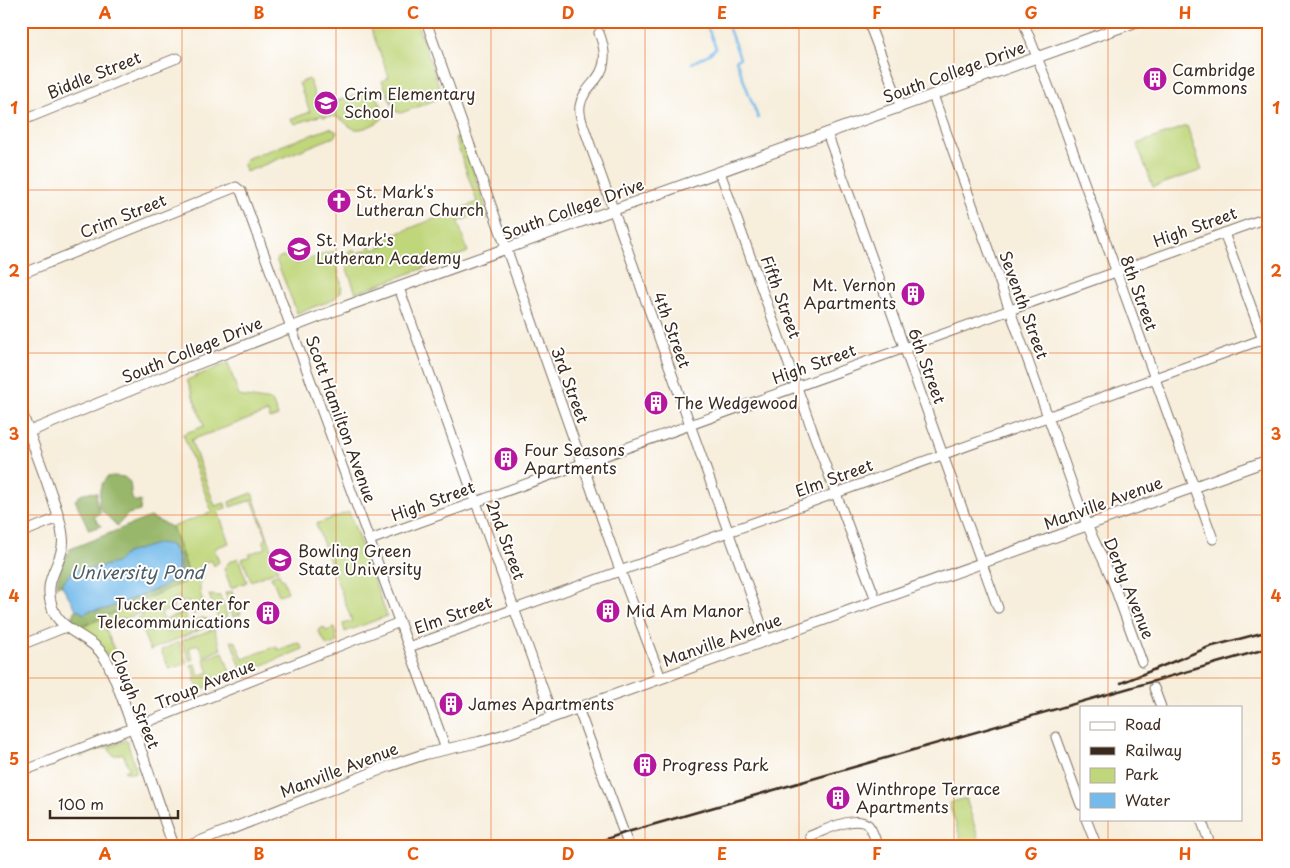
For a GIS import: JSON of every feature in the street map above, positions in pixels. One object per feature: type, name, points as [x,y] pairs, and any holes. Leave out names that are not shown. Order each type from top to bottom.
[{"type":"street","name":"3rd Street","points":[[426,21],[582,464],[661,678]]},
{"type":"street","points":[[868,21],[900,107]]},
{"type":"street","name":"8th Street","points":[[1023,21],[1062,121],[1213,539]]},
{"type":"street","name":"South College Drive","points":[[25,434],[291,327],[1138,21]]},
{"type":"street","name":"4th Street","points":[[599,33],[605,50],[602,70],[583,98],[580,115],[767,640]]},
{"type":"street","name":"Biddle Street","points":[[21,121],[177,58]]},
{"type":"street","name":"Seventh Street","points":[[933,95],[1087,525]]},
{"type":"street","name":"6th Street","points":[[827,133],[998,608]]},
{"type":"street","name":"Fifth Street","points":[[720,172],[876,600]]},
{"type":"street","name":"Crim Street","points":[[21,274],[236,187]]},
{"type":"street","name":"Scott Hamilton Avenue","points":[[236,187],[241,191],[446,749]]},
{"type":"street","name":"High Street","points":[[370,540],[1269,217]]},
{"type":"street","points":[[1224,233],[1266,338]]},
{"type":"street","name":"2nd Street","points":[[399,288],[553,717]]},
{"type":"street","name":"Elm Street","points":[[409,647],[1266,338]]},
{"type":"street","name":"Clough Street","points":[[21,411],[25,434],[58,518],[63,542],[50,580],[49,596],[56,617],[66,627],[91,641],[100,651],[114,676],[174,847]]},
{"type":"street","name":"Manville Avenue","points":[[186,847],[389,766],[446,749],[497,737],[1269,460]]},
{"type":"street","points":[[21,534],[58,518]]},
{"type":"street","name":"Derby Avenue","points":[[1087,525],[1111,577],[1142,662]]},
{"type":"street","name":"Troup Avenue","points":[[21,772],[400,622]]},
{"type":"street","points":[[21,645],[66,627]]},
{"type":"street","points":[[1154,688],[1161,706]]},
{"type":"street","points":[[578,708],[628,846]]},
{"type":"street","points":[[1056,737],[1080,802]]},
{"type":"street","points":[[1086,820],[1096,847]]},
{"type":"street","points":[[1201,820],[1211,847]]},
{"type":"street","points":[[810,836],[845,823],[862,821],[868,825],[878,847]]},
{"type":"green space","points":[[368,21],[416,21],[443,97],[404,112],[395,111],[382,81],[389,77]]},
{"type":"green space","points":[[309,79],[319,107],[370,91],[380,102],[383,117],[378,122],[361,129],[350,127],[338,118],[332,116],[323,117],[322,115],[293,123],[291,119],[310,112],[299,83]]},
{"type":"green space","points":[[1187,126],[1202,170],[1153,187],[1137,144]]},
{"type":"green space","points":[[330,128],[337,132],[334,137],[246,172],[243,165],[248,158]]},
{"type":"green space","points":[[461,137],[490,219],[470,217],[458,222],[468,252],[356,293],[344,261],[348,252],[352,250],[358,253],[368,249],[370,245],[373,250],[390,243],[388,237],[477,202],[455,138]]},
{"type":"green space","points":[[329,252],[335,252],[342,287],[341,292],[333,300],[297,313],[276,259],[291,254],[296,264]]},
{"type":"green space","points":[[228,363],[239,396],[272,401],[278,416],[270,419],[268,412],[191,440],[215,506],[225,503],[226,508],[218,511],[229,543],[217,547],[215,550],[219,562],[214,566],[211,560],[200,565],[203,577],[200,591],[204,605],[201,611],[193,614],[188,601],[182,603],[179,597],[171,600],[174,608],[161,613],[164,620],[185,612],[187,619],[164,627],[166,633],[202,618],[210,620],[212,625],[150,650],[138,620],[139,617],[143,616],[141,613],[107,624],[106,629],[115,652],[108,656],[79,632],[79,628],[191,579],[172,527],[212,512],[183,434],[204,426],[187,380]]},
{"type":"green space","points":[[107,477],[124,477],[130,482],[132,499],[136,502],[141,501],[140,511],[128,514],[117,526],[98,505],[102,485]]},
{"type":"green space","points":[[83,493],[97,493],[96,504],[101,513],[94,517],[101,526],[89,530],[75,500]]},
{"type":"green space","points":[[252,493],[278,570],[251,581],[242,559],[250,556],[249,554],[266,548],[263,540],[267,538],[252,500],[230,507],[229,502]]},
{"type":"green space","points":[[349,512],[387,616],[345,632],[343,624],[352,621],[316,524]]},
{"type":"green space","points":[[150,517],[172,527],[191,579],[79,628],[70,624],[76,609],[84,614],[89,611],[106,609],[180,573],[179,557],[171,545],[126,553],[116,563],[74,570],[56,587],[61,567],[70,549]]},
{"type":"green space","points":[[238,558],[247,582],[231,588],[224,569],[229,562]]},
{"type":"green space","points":[[279,573],[288,592],[279,595],[271,576]]},
{"type":"green space","points":[[232,591],[241,614],[233,617],[225,593]]},
{"type":"green space","points":[[209,595],[220,596],[227,615],[224,620],[218,618]]},
{"type":"green space","points":[[324,627],[326,631],[335,628],[337,642],[327,646],[318,630]]},
{"type":"green space","points":[[214,629],[221,649],[204,657],[198,644],[189,648],[193,659],[190,661],[181,641]]},
{"type":"green space","points":[[231,641],[236,642],[243,659],[276,646],[278,650],[297,643],[303,649],[243,673]]},
{"type":"green space","points":[[179,642],[187,663],[169,669],[161,650]]},
{"type":"green space","points":[[223,652],[232,678],[199,690],[191,665],[195,664],[199,676],[209,672],[204,659]]},
{"type":"green space","points":[[124,737],[126,739],[81,757],[80,754]]},
{"type":"green space","points":[[127,741],[137,772],[124,771],[129,769],[123,753],[114,756],[108,748]]},
{"type":"green space","points":[[966,798],[981,847],[963,847],[949,803]]},
{"type":"water","name":"University Pond","points":[[160,543],[171,545],[179,557],[180,573],[164,586],[106,609],[89,611],[84,614],[76,609],[61,584],[74,570],[116,563],[126,553]]},
{"type":"waterway","points":[[692,63],[716,48],[705,21]]},
{"type":"waterway","points":[[726,21],[740,58],[736,60],[758,118]]},
{"type":"railway","points":[[1121,683],[1209,647],[1269,631]]},
{"type":"railway","points":[[583,847],[624,833],[1269,648]]},
{"type":"place","name":"Cambridge Commons","points":[[1155,79]]},
{"type":"place","name":"Crim Elementary School","points":[[326,103]]},
{"type":"place","name":"St. Mark's Lutheran Church","points":[[339,201]]},
{"type":"place","name":"St. Mark's Lutheran Academy","points":[[299,249]]},
{"type":"place","name":"Mt. Vernon Apartments","points":[[913,294]]},
{"type":"place","name":"The Wedgewood","points":[[656,403]]},
{"type":"place","name":"Four Seasons Apartments","points":[[506,459]]},
{"type":"place","name":"Bowling Green State University","points":[[280,560]]},
{"type":"place","name":"Mid Am Manor","points":[[608,611]]},
{"type":"place","name":"Tucker Center for Telecommunications","points":[[268,613]]},
{"type":"place","name":"James Apartments","points":[[451,704]]},
{"type":"place","name":"Progress Park","points":[[645,765]]},
{"type":"place","name":"Winthrope Terrace Apartments","points":[[838,798]]}]
